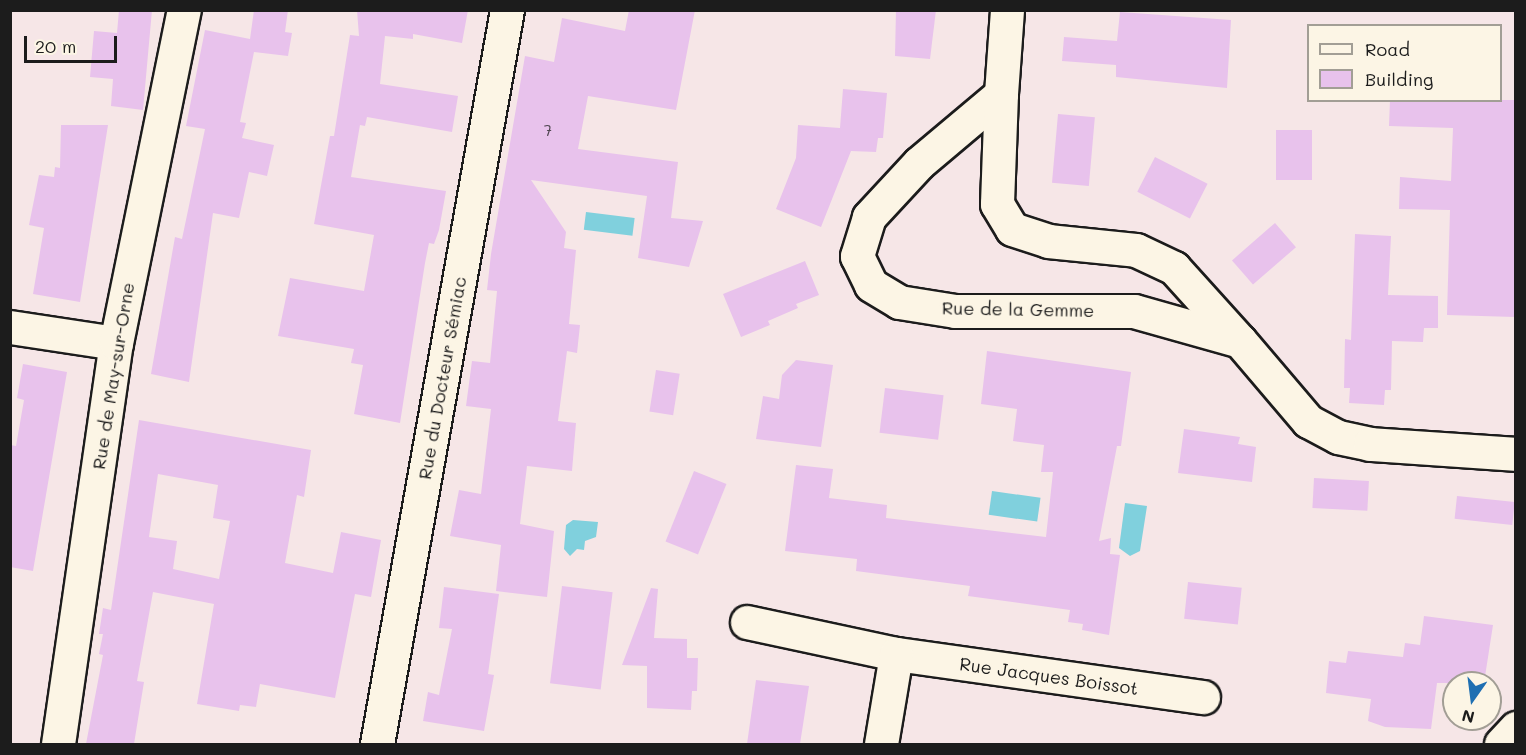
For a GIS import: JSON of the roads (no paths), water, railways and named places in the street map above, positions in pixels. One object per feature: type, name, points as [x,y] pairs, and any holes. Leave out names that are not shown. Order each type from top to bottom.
[{"type":"street","name":"Rue de May-sur-Orne","points":[[58,744],[116,343],[184,10]]},
{"type":"street","name":"Rue du Docteur Sémiac","points":[[377,744],[507,10]]},
{"type":"street","points":[[1007,10],[997,204],[1012,229],[1048,241],[1136,250],[1174,268],[1308,421],[1338,437],[1370,444],[1515,454]]},
{"type":"street","name":"Rue de la Gemme","points":[[1001,94],[919,163],[869,217],[857,256],[871,285],[899,302],[955,311],[1134,311],[1240,341]]},
{"type":"street","points":[[10,327],[116,343]]},
{"type":"street","name":"Rue Jacques Boissot","points":[[747,622],[896,654],[1203,697]]},
{"type":"street","points":[[881,744],[896,654]]},
{"type":"street","points":[[1501,744],[1515,728]]},
{"type":"water","points":[[586,212],[635,218],[632,236],[584,230]]},
{"type":"water","points":[[992,491],[1041,498],[1037,522],[989,515]]},
{"type":"water","points":[[1125,503],[1147,506],[1140,551],[1130,556],[1119,548]]},
{"type":"water","points":[[573,520],[598,522],[596,537],[585,541],[584,550],[577,549],[570,556],[564,549],[566,525]]}]
